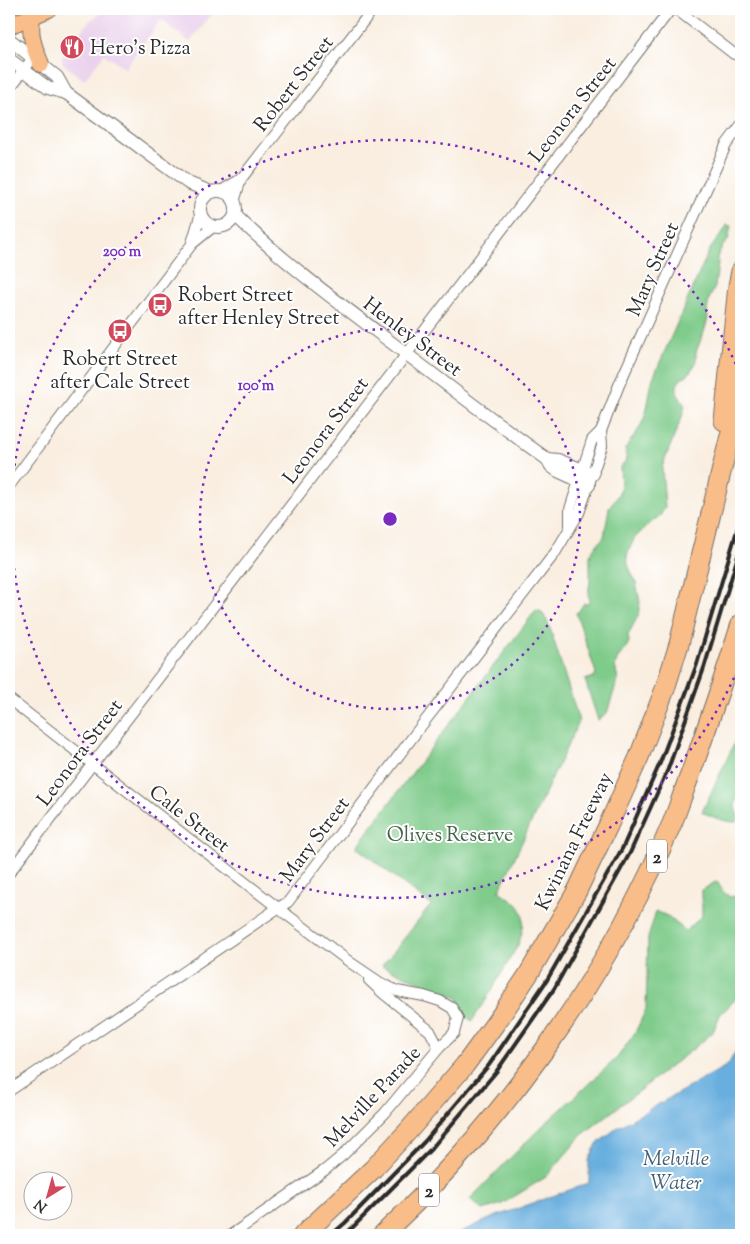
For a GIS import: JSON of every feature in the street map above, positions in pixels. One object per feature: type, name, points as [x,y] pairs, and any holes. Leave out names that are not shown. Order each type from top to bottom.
[{"type":"highway","points":[[9,26],[49,9]]},
{"type":"highway","points":[[33,15],[31,31],[37,61]]},
{"type":"highway","points":[[715,497],[741,271]]},
{"type":"highway","name":"Kwinana Freeway","points":[[303,1235],[373,1169],[465,1065],[528,975],[577,891],[639,757],[665,689],[679,644],[741,390]]},
{"type":"highway","name":"2","points":[[382,1235],[442,1176],[511,1094],[541,1054],[592,978],[631,910],[673,820],[721,687],[741,624]]},
{"type":"highway","points":[[721,687],[741,636]]},
{"type":"street","name":"Robert Street","points":[[227,217],[241,179],[373,9]]},
{"type":"street","name":"Leonora Street","points":[[9,873],[671,9]]},
{"type":"street","points":[[676,9],[734,54]]},
{"type":"street","points":[[9,39],[56,77],[66,92],[209,199],[231,196],[227,217],[192,244],[9,486]]},
{"type":"street","points":[[9,59],[48,88],[66,92]]},
{"type":"street","points":[[9,89],[23,70],[37,61]]},
{"type":"street","name":"Mary Street","points":[[9,1091],[288,902],[418,730],[528,590],[555,553],[579,513],[592,440],[601,431],[619,385],[726,145],[741,126]]},
{"type":"street","name":"Robert Street","points":[[209,199],[241,179]]},
{"type":"street","points":[[209,199],[204,219],[208,223],[227,217]]},
{"type":"street","points":[[192,244],[209,199]]},
{"type":"street","name":"Henley Street","points":[[227,217],[260,239],[309,280],[501,427],[547,459],[551,466],[586,478]]},
{"type":"street","name":"Cale Street","points":[[9,699],[351,964],[430,1031],[439,1048],[454,1033],[458,1018],[452,1008],[440,1001],[424,996],[397,991],[351,964]]},
{"type":"street","name":"Melville Parade","points":[[231,1235],[343,1155],[386,1113],[439,1048]]},
{"type":"shaded area","points":[[110,9],[216,9],[190,42],[161,20],[125,68],[104,54],[84,80],[62,63],[62,57],[90,20]]},
{"type":"green space","points":[[727,225],[731,226],[728,240],[717,257],[715,287],[709,299],[708,318],[696,352],[696,363],[688,375],[681,379],[677,385],[677,393],[685,406],[662,468],[665,507],[660,516],[634,539],[627,555],[628,565],[636,583],[640,602],[638,616],[628,635],[629,642],[615,666],[618,679],[607,713],[598,720],[585,680],[594,677],[596,673],[576,613],[584,603],[587,604],[589,601],[590,556],[593,549],[604,537],[609,508],[621,487],[620,467],[626,459],[625,449],[642,422],[653,378],[708,253]]},
{"type":"green space","name":"Olives Reserve","points":[[536,610],[542,612],[549,625],[579,721],[499,891],[520,907],[523,929],[518,945],[472,1021],[463,1014],[458,998],[382,966],[431,905],[356,847]]},
{"type":"green space","points":[[738,735],[741,735],[741,750],[735,807],[738,817],[736,822],[732,822],[702,812]]},
{"type":"green space","points":[[717,881],[722,891],[730,897],[741,895],[741,990],[737,998],[720,1015],[713,1032],[582,1135],[546,1177],[502,1204],[483,1210],[470,1199],[536,1132],[617,1058],[636,1031],[646,1009],[648,938],[656,911],[667,916],[686,931],[702,916],[702,890]]},
{"type":"water","name":"Melville Water","points":[[741,1041],[741,1235],[454,1235],[494,1217],[589,1183],[589,1160],[597,1144],[618,1127],[728,1065]]},
{"type":"railway","points":[[331,1235],[425,1141],[489,1065],[547,980],[623,847],[660,763],[697,664],[741,517]]},
{"type":"railway","points":[[345,1235],[431,1149],[496,1072],[554,989],[630,853],[668,769],[704,668],[741,546]]},
{"type":"place","name":"Hero's Pizza","points":[[72,47]]},
{"type":"place","name":"Robert Street after Henley Street","points":[[160,305]]},
{"type":"place","name":"Robert Street after Cale Street","points":[[120,331]]}]
